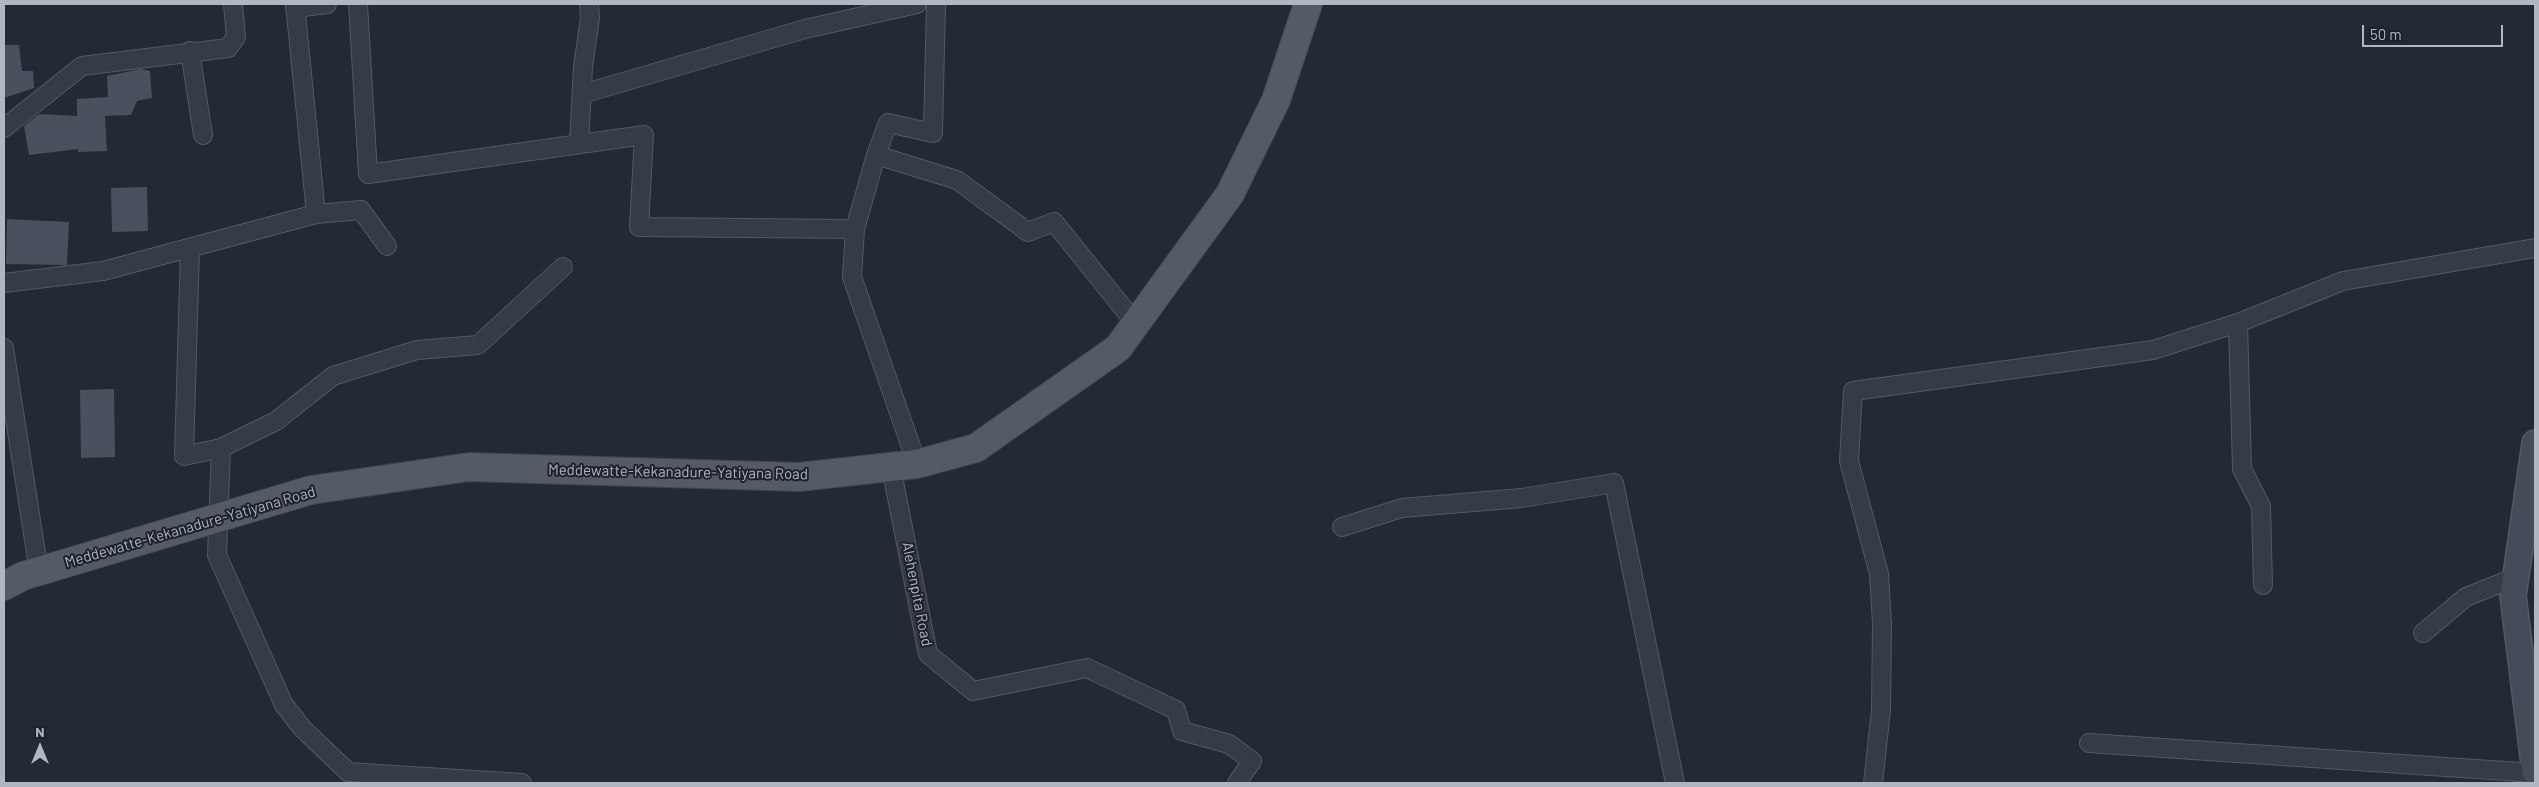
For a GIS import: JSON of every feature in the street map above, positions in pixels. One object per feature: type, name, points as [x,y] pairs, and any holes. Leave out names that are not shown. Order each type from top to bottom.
[{"type":"main road","name":"Meddewatte-Kekanadure-Yatiyana Road","points":[[4,586],[39,572],[311,490],[469,467],[799,477],[904,465],[976,448],[1118,348],[1136,324],[1230,194],[1276,100],[1308,4]]},
{"type":"street","points":[[4,128],[82,66],[190,51],[228,48],[236,37],[233,4]]},
{"type":"street","points":[[316,214],[295,6],[327,4]]},
{"type":"street","points":[[358,4],[368,174],[644,135],[639,227],[855,229]]},
{"type":"street","points":[[579,144],[590,18],[589,4]]},
{"type":"street","points":[[582,94],[805,29],[917,4]]},
{"type":"street","points":[[904,465],[852,277],[855,229],[876,156],[888,123],[933,133],[936,4]]},
{"type":"street","points":[[190,51],[203,134]]},
{"type":"street","points":[[876,156],[957,180],[1028,232],[1054,222],[1136,324]]},
{"type":"street","points":[[4,283],[103,271],[316,214],[361,210],[387,246]]},
{"type":"street","points":[[190,248],[184,456],[221,448],[276,422],[333,376],[417,350],[478,345],[563,267]]},
{"type":"street","points":[[1873,783],[1881,710],[1879,574],[1849,461],[1853,391],[2153,350],[2238,323],[2343,281],[2535,248]]},
{"type":"street","points":[[2238,323],[2242,469],[2261,506],[2264,586]]},
{"type":"street","points":[[4,348],[39,572]]},
{"type":"street","points":[[2089,742],[2535,772],[2513,596],[2530,510],[2535,443]]},
{"type":"street","points":[[221,448],[217,555],[284,705],[347,778],[522,783]]},
{"type":"street","name":"Alehenpita Road","points":[[904,465],[928,654],[973,691],[1087,668],[1176,710],[1182,731],[1229,744],[1252,761],[1237,783]]},
{"type":"street","points":[[1342,527],[1402,508],[1522,498],[1614,483],[1675,783]]},
{"type":"street","points":[[2423,633],[2466,597],[2516,577]]},
{"type":"building","points":[[4,45],[19,45],[22,71],[33,71],[34,88],[4,98]]},
{"type":"building","points":[[141,69],[150,71],[152,98],[137,101],[131,115],[105,116],[107,151],[78,152],[78,149],[29,155],[24,126],[39,114],[77,116],[77,99],[108,97],[107,76]]},
{"type":"building","points":[[147,187],[148,231],[112,232],[111,188]]},
{"type":"building","points":[[7,219],[69,222],[67,265],[6,264]]},
{"type":"building","points":[[114,389],[115,457],[81,458],[80,390]]}]
